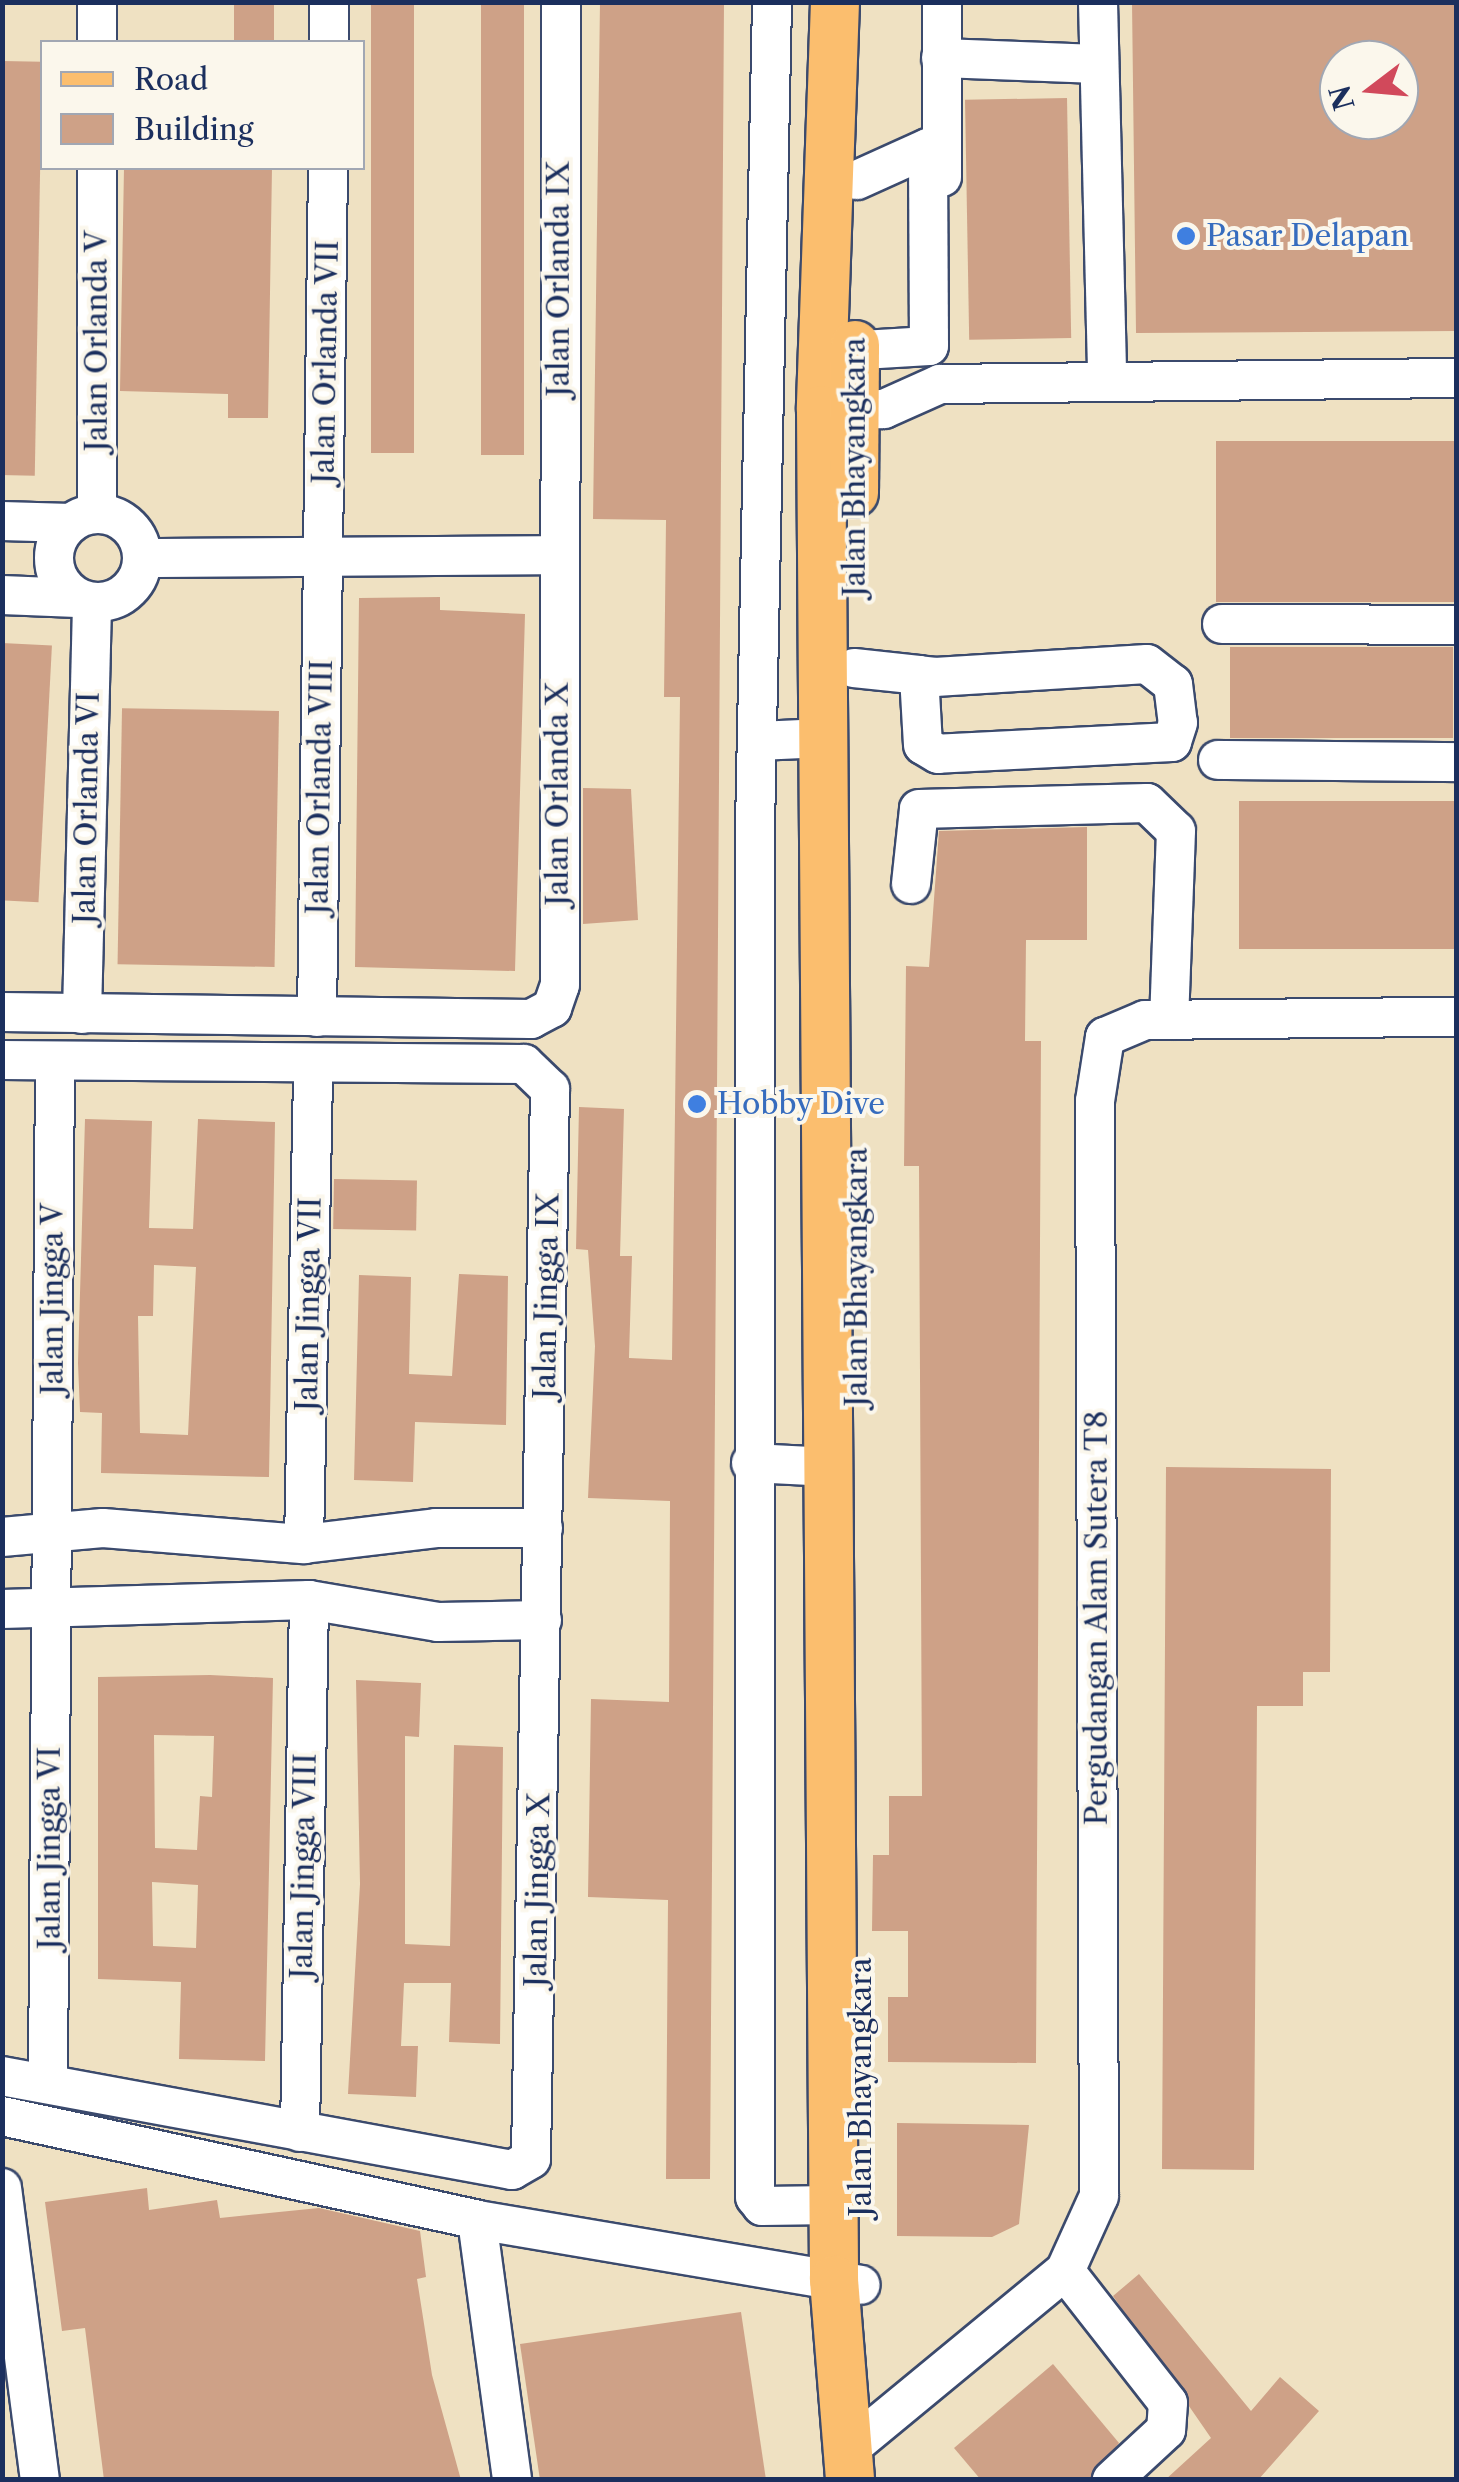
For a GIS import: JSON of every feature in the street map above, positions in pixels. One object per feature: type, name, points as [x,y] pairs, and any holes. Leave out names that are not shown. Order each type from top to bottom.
[{"type":"main road","name":"Jalan Bhayangkara","points":[[836,2],[839,376],[854,668],[848,2282]]},
{"type":"main road","name":"Jalan Bhayangkara","points":[[850,2464],[847,2369],[861,2326],[833,2205],[824,738],[839,376],[857,180],[864,2]]},
{"type":"street","points":[[97,2],[97,40]]},
{"type":"street","points":[[329,2],[329,40]]},
{"type":"street","name":"Jalan Orlanda IX","points":[[556,555],[561,2]]},
{"type":"street","points":[[772,2],[758,741],[751,1463],[755,2197],[762,2206],[833,2205]]},
{"type":"street","points":[[839,376],[928,346],[929,2]]},
{"type":"street","points":[[940,384],[942,2]]},
{"type":"street","points":[[1098,2],[1107,375]]},
{"type":"street","points":[[941,58],[1098,64]]},
{"type":"street","points":[[857,180],[928,148]]},
{"type":"street","name":"Jalan Orlanda V","points":[[84,519],[97,170]]},
{"type":"street","name":"Jalan Orlanda VII","points":[[324,557],[328,170]]},
{"type":"street","points":[[839,376],[884,409],[940,384],[1107,375],[1456,378]]},
{"type":"street","points":[[2,521],[84,519],[133,532],[142,558],[133,586],[84,600],[2,596]]},
{"type":"street","points":[[84,519],[54,560],[84,600]]},
{"type":"street","points":[[142,558],[556,555]]},
{"type":"street","name":"Jalan Orlanda X","points":[[317,1017],[532,1019],[552,1008],[560,986],[556,555]]},
{"type":"street","name":"Jalan Orlanda VIII","points":[[317,1017],[324,557]]},
{"type":"street","name":"Jalan Orlanda VI","points":[[82,1014],[84,600]]},
{"type":"street","points":[[1222,624],[1456,625]]},
{"type":"street","points":[[854,668],[919,676],[1147,664],[1173,684],[1178,724],[1172,742],[938,754],[923,745],[919,676]]},
{"type":"street","points":[[758,741],[824,738]]},
{"type":"street","points":[[1218,760],[1456,762]]},
{"type":"street","points":[[911,884],[919,809],[1147,804],[1176,831],[1169,1020]]},
{"type":"street","points":[[2,1012],[317,1017]]},
{"type":"street","name":"Pergudangan Alam Sutera T8","points":[[850,2464],[1065,2271],[1099,2196],[1096,1068],[1118,1027],[1169,1020],[1456,1017]]},
{"type":"street","points":[[2,1060],[313,1063]]},
{"type":"street","name":"Jalan Jingga V","points":[[52,1612],[55,1060]]},
{"type":"street","name":"Jalan Jingga IX","points":[[313,1063],[537,1068],[550,1089],[542,1620]]},
{"type":"street","name":"Jalan Jingga VII","points":[[304,1544],[313,1063]]},
{"type":"street","points":[[751,1463],[831,1467]]},
{"type":"street","points":[[2,1537],[52,1538],[138,1529],[304,1544],[436,1528],[543,1528]]},
{"type":"street","points":[[2,1610],[52,1612],[309,1600],[438,1622],[542,1620]]},
{"type":"street","name":"Jalan Jingga VIII","points":[[300,2132],[309,1600]]},
{"type":"street","name":"Jalan Jingga VI","points":[[48,2084],[52,1612]]},
{"type":"street","name":"Jalan Jingga X","points":[[300,2132],[512,2170],[530,2160],[542,1620]]},
{"type":"street","points":[[2,2076],[300,2132]]},
{"type":"street","points":[[2,2116],[477,2220],[848,2282]]},
{"type":"street","points":[[2,2188],[40,2480]]},
{"type":"street","points":[[477,2220],[512,2480]]},
{"type":"street","points":[[1065,2271],[1168,2403],[1166,2430],[1112,2480]]},
{"type":"building","points":[[234,2],[274,2],[274,40],[234,40]]},
{"type":"building","points":[[371,2],[414,2],[414,453],[371,453]]},
{"type":"building","points":[[481,2],[524,2],[524,455],[481,455]]},
{"type":"building","points":[[600,2],[724,2],[710,2179],[666,2179],[668,1900],[588,1897],[591,1699],[669,1702],[670,1501],[588,1498],[595,1346],[588,1250],[576,1249],[579,1107],[624,1109],[620,1256],[632,1256],[629,1358],[672,1360],[680,697],[664,697],[666,520],[593,519]]},
{"type":"building","points":[[1132,2],[1456,2],[1456,331],[1136,333]]},
{"type":"building","points":[[2,61],[40,62],[35,476],[2,475]]},
{"type":"building","points":[[1067,98],[1071,338],[969,340],[965,100]]},
{"type":"building","points":[[124,170],[272,170],[268,418],[228,418],[228,394],[120,391]]},
{"type":"building","points":[[1216,441],[1456,441],[1456,602],[1216,602]]},
{"type":"building","points":[[440,597],[440,610],[525,614],[515,971],[355,967],[359,598]]},
{"type":"building","points":[[2,643],[52,646],[38,902],[2,900]]},
{"type":"building","points":[[1230,647],[1453,647],[1453,738],[1230,738]]},
{"type":"building","points":[[122,708],[279,711],[275,967],[118,964]]},
{"type":"building","points":[[583,788],[631,789],[638,920],[583,924]]},
{"type":"building","points":[[1239,801],[1456,801],[1456,949],[1239,949]]},
{"type":"building","points":[[1087,827],[1087,940],[1026,940],[1025,1041],[1041,1041],[1036,2063],[888,2062],[888,1997],[908,1997],[908,1931],[872,1931],[873,1855],[889,1855],[889,1796],[922,1796],[919,1166],[904,1166],[906,966],[929,967],[939,831]]},
{"type":"building","points":[[85,1119],[152,1121],[149,1228],[193,1229],[198,1119],[275,1122],[269,1477],[101,1473],[102,1413],[80,1412]],"holes":[[[154,1265],[196,1267],[188,1435],[140,1433],[138,1316],[153,1316]]]},
{"type":"building","points":[[334,1179],[417,1180],[416,1230],[333,1229]]},
{"type":"building","points":[[459,1274],[508,1276],[506,1425],[415,1422],[413,1482],[354,1480],[359,1275],[411,1277],[409,1374],[452,1376]]},
{"type":"building","points":[[1166,1467],[1331,1469],[1330,1672],[1303,1672],[1303,1706],[1257,1706],[1254,2170],[1162,2169]]},
{"type":"building","points":[[98,1677],[273,1678],[265,2061],[179,2059],[181,1982],[98,1979]],"holes":[[[154,1735],[214,1736],[212,1797],[200,1796],[197,1850],[155,1848]],[[152,1882],[198,1885],[196,1948],[153,1946]]]},
{"type":"building","points":[[356,1680],[421,1683],[419,1737],[405,1736],[405,1944],[450,1946],[454,1745],[503,1747],[500,2044],[449,2042],[451,1983],[404,1983],[401,2046],[418,2046],[416,2097],[348,2094],[360,1884]]},
{"type":"building","points":[[897,2123],[1029,2125],[1019,2224],[992,2237],[897,2236]]},
{"type":"building","points":[[147,2188],[149,2210],[217,2200],[220,2218],[319,2208],[420,2231],[426,2277],[417,2279],[432,2375],[461,2480],[104,2480],[85,2328],[62,2331],[45,2202]]},
{"type":"building","points":[[1139,2274],[1251,2411],[1280,2377],[1319,2411],[1258,2480],[1165,2480],[1211,2438],[1113,2296]]},
{"type":"building","points":[[741,2312],[766,2480],[540,2480],[520,2344]]},
{"type":"building","points":[[1053,2364],[1119,2443],[1090,2480],[981,2480],[954,2448]]},
{"type":"place","name":"Pasar Delapan","points":[[1186,236]]},
{"type":"place","name":"Hobby Dive","points":[[697,1104]]}]
